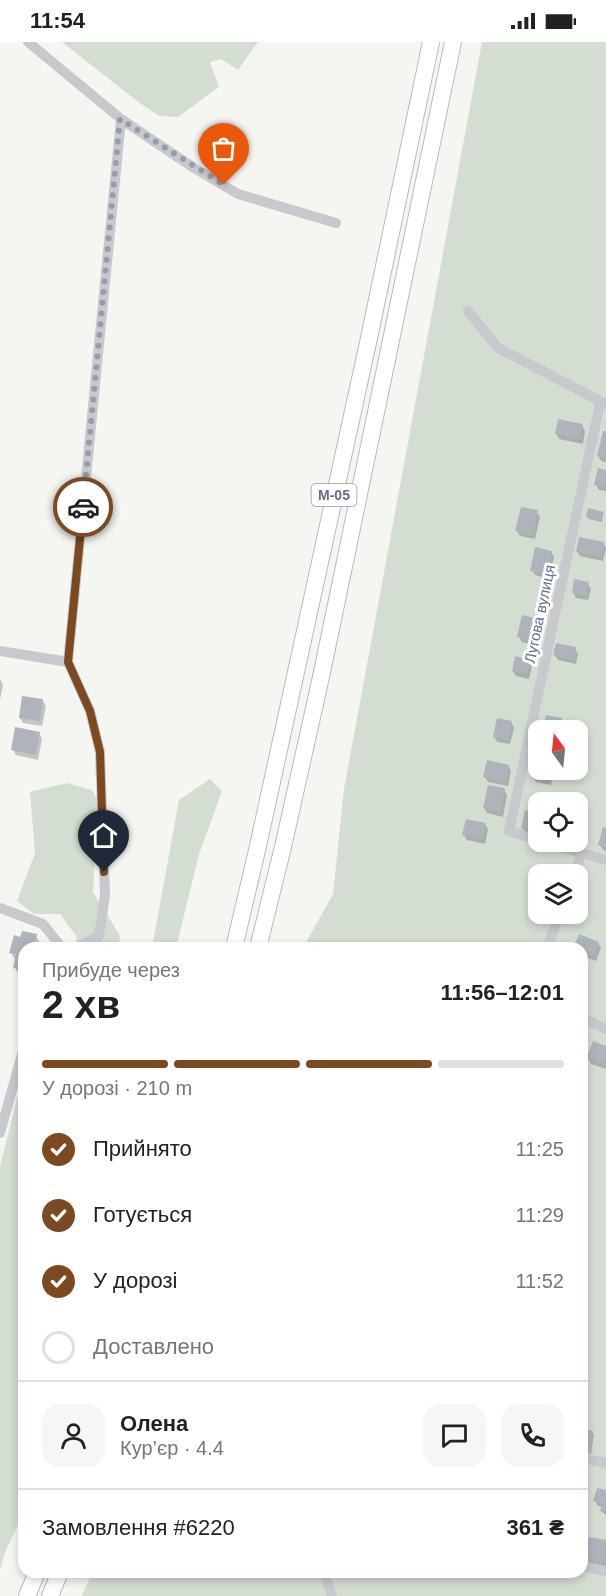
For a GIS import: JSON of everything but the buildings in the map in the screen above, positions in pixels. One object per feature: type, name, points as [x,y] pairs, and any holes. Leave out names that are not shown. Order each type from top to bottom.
[{"type":"highway","name":"М-05","points":[[235,942],[366,350],[431,42]]},
{"type":"highway","name":"М-05","points":[[259,942],[321,677],[453,42]]},
{"type":"highway","points":[[27,1596],[34,1578]]},
{"type":"highway","points":[[50,1596],[58,1578]]},
{"type":"street","points":[[28,42],[120,119],[238,194],[336,223]]},
{"type":"street","points":[[88,942],[99,936],[105,895],[100,752],[90,711],[68,662],[120,119]]},
{"type":"street","points":[[468,311],[498,348],[603,404]]},
{"type":"street","name":"Лугова вулиця","points":[[528,837],[508,831],[603,404]]},
{"type":"street","points":[[0,651],[68,662]]},
{"type":"street","points":[[578,852],[606,860]]},
{"type":"street","points":[[578,864],[582,853]]},
{"type":"street","points":[[0,908],[43,924],[57,942]]},
{"type":"street","points":[[549,942],[556,924]]},
{"type":"street","points":[[588,1021],[606,1029]]},
{"type":"street","points":[[0,1133],[18,1068]]},
{"type":"street","points":[[588,1458],[606,1462]]},
{"type":"street","points":[[588,1567],[606,1571]]},
{"type":"street","points":[[326,1578],[332,1596]]},
{"type":"shaded area","points":[[62,42],[258,42],[238,70],[221,59],[210,62],[219,87],[178,117],[159,116]]},
{"type":"shaded area","points":[[482,42],[606,42],[606,1596],[82,1596],[90,1578],[588,1578],[588,942],[306,942],[333,894],[344,789]]},
{"type":"shaded area","points":[[210,779],[222,791],[199,854],[177,942],[153,942],[179,800]]},
{"type":"shaded area","points":[[67,783],[92,790],[98,801],[93,892],[119,934],[120,942],[76,942],[77,937],[60,914],[34,914],[17,901],[35,853],[30,792]]},
{"type":"shaded area","points":[[18,1094],[18,1525],[5,1552],[0,1570],[0,1167]]},
{"type":"way so far","points":[[83,507],[120,119],[224,185]]},
{"type":"route","points":[[83,507],[68,662],[90,711],[100,752],[104,872]]}]
